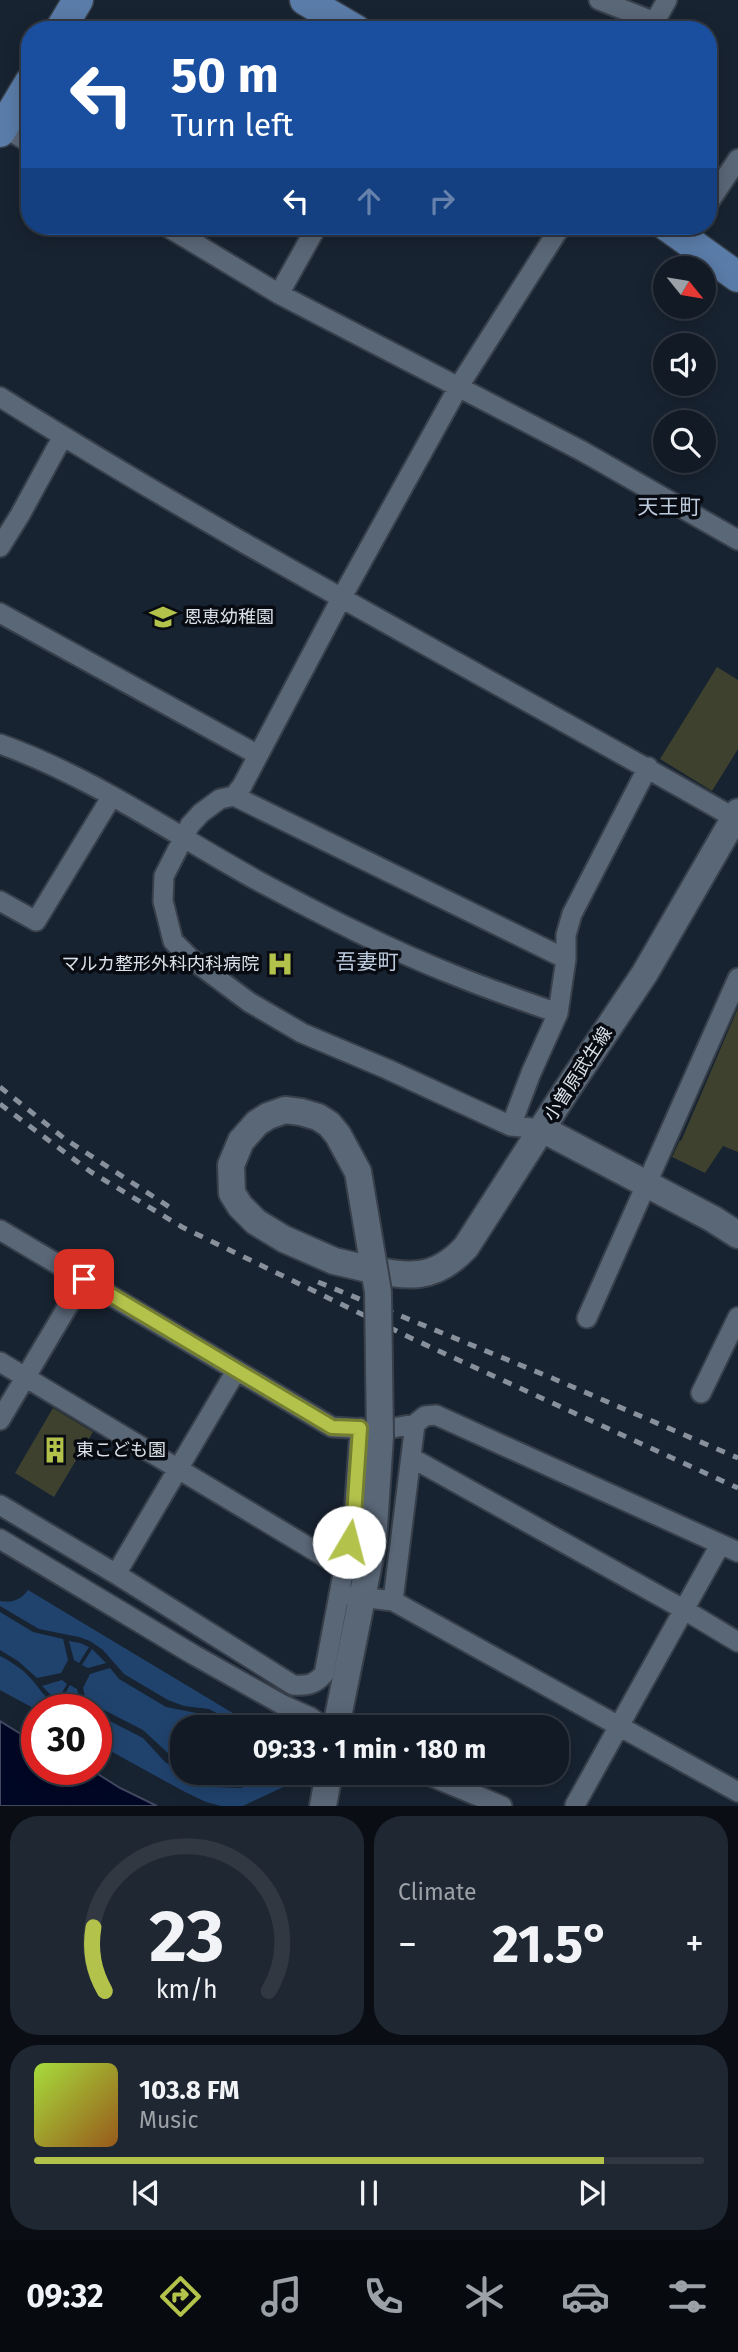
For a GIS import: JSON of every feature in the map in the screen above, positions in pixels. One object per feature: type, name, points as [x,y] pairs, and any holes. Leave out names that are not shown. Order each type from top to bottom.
[{"type":"main road","points":[[66,21],[78,0]]},
{"type":"main road","points":[[309,1],[341,21]]},
{"type":"main road","points":[[1,128],[21,96]]},
{"type":"main road","points":[[687,235],[738,277]]},
{"type":"main road","name":"小曽原武生線","points":[[338,1715],[352,1596],[373,1542],[380,1437],[378,1292],[358,1172],[346,1147],[329,1124],[318,1117],[301,1112],[285,1110],[268,1116],[257,1123],[241,1141],[231,1166],[232,1193],[240,1206],[256,1222],[284,1239],[334,1261],[364,1268],[414,1276],[435,1271],[455,1259],[476,1234],[645,973],[737,817]]},
{"type":"main road","points":[[542,1129],[738,1235]]},
{"type":"main road","points":[[323,1806],[327,1785]]},
{"type":"street","points":[[599,0],[642,21]]},
{"type":"street","points":[[655,21],[667,0]]},
{"type":"street","points":[[1,128],[21,138]]},
{"type":"street","points":[[717,190],[738,159]]},
{"type":"street","points":[[181,235],[279,294],[582,451],[738,540]]},
{"type":"street","points":[[279,294],[312,235]]},
{"type":"street","points":[[234,796],[242,786],[342,597],[459,386],[555,235]]},
{"type":"street","points":[[0,397],[342,597],[737,817]]},
{"type":"street","points":[[0,547],[63,436]]},
{"type":"street","points":[[0,612],[258,755]]},
{"type":"street","points":[[0,744],[33,755],[264,883],[380,942],[453,975],[558,1013]]},
{"type":"street","points":[[512,1126],[531,1073],[558,1013],[566,960],[566,935],[572,914],[648,767]]},
{"type":"street","points":[[0,901],[36,921],[111,796]]},
{"type":"street","points":[[542,1129],[512,1126],[302,1033],[249,1002],[190,958],[173,941],[163,901],[164,876],[190,825],[220,799],[234,796],[566,960]]},
{"type":"street","points":[[587,1318],[738,978]]},
{"type":"street","points":[[0,1230],[332,1427],[382,1430],[415,1424],[425,1416],[436,1415],[729,1548],[683,1609],[575,1805]]},
{"type":"street","points":[[0,1420],[84,1279]]},
{"type":"street","points":[[701,1393],[738,1317]]},
{"type":"street","points":[[0,1362],[345,1569]]},
{"type":"street","points":[[116,1574],[236,1371]]},
{"type":"street","points":[[393,1601],[415,1424]]},
{"type":"street","points":[[0,1505],[293,1685],[315,1684],[324,1674],[352,1596],[345,1569],[354,1516],[360,1428]]},
{"type":"street","points":[[412,1458],[738,1642]]},
{"type":"street","points":[[0,1539],[194,1655],[306,1715]]},
{"type":"street","points":[[352,1596],[393,1601],[738,1792]]},
{"type":"street","points":[[452,1785],[502,1806]]},
{"type":"shaded area","points":[[28,1590],[236,1715],[220,1715],[209,1709],[184,1706],[168,1700],[124,1674],[103,1650],[90,1641],[39,1629],[0,1606],[0,1601],[8,1602]]},
{"type":"shaded area","points":[[0,1612],[33,1632],[63,1639],[68,1660],[61,1673],[37,1678],[0,1650]]},
{"type":"shaded area","points":[[69,1641],[89,1647],[79,1663],[74,1660]]},
{"type":"shaded area","points":[[92,1649],[106,1663],[88,1668],[82,1665]]},
{"type":"shaded area","points":[[0,1656],[26,1673],[43,1694],[21,1694],[21,1701],[0,1690]]},
{"type":"shaded area","points":[[110,1668],[119,1679],[166,1707],[207,1715],[170,1715],[170,1755],[143,1730],[112,1714],[112,1694],[84,1694],[83,1688],[90,1674]]},
{"type":"shaded area","points":[[62,1680],[67,1684],[61,1694],[50,1694],[42,1686]]},
{"type":"shaded area","points":[[70,1685],[77,1689],[78,1694],[65,1694]]},
{"type":"shaded area","points":[[0,1721],[21,1734],[21,1785],[112,1783],[157,1806],[0,1806]]},
{"type":"shaded area","points":[[112,1722],[143,1738],[170,1765],[170,1784],[112,1752]]},
{"type":"shaded area","points":[[172,1785],[241,1788],[247,1785],[288,1785],[243,1806],[221,1806]]},
{"type":"building","points":[[717,667],[738,680],[738,749],[712,791],[660,759]]},
{"type":"building","points":[[738,1008],[738,1152],[723,1146],[705,1173],[672,1157]]},
{"type":"building","name":"東こども園","points":[[53,1408],[93,1432],[54,1497],[15,1473]]},
{"type":"railway","points":[[0,1087],[65,1139],[174,1210]]},
{"type":"railway","points":[[0,1104],[91,1172],[182,1227],[413,1339],[738,1488]]},
{"type":"railway","points":[[318,1282],[738,1458]]},
{"type":"place","name":"恩恵幼稚園","points":[[163,617]]},
{"type":"place","name":"マルカ整形外科内科病院","points":[[280,964]]},
{"type":"place","name":"東こども園","points":[[55,1450]]},
{"type":"district","name":"天王町","points":[[669,507]]},
{"type":"district","name":"吾妻町","points":[[367,962]]},
{"type":"route","points":[[84,1279],[332,1427],[360,1428],[354,1516],[349,1542]]}]
